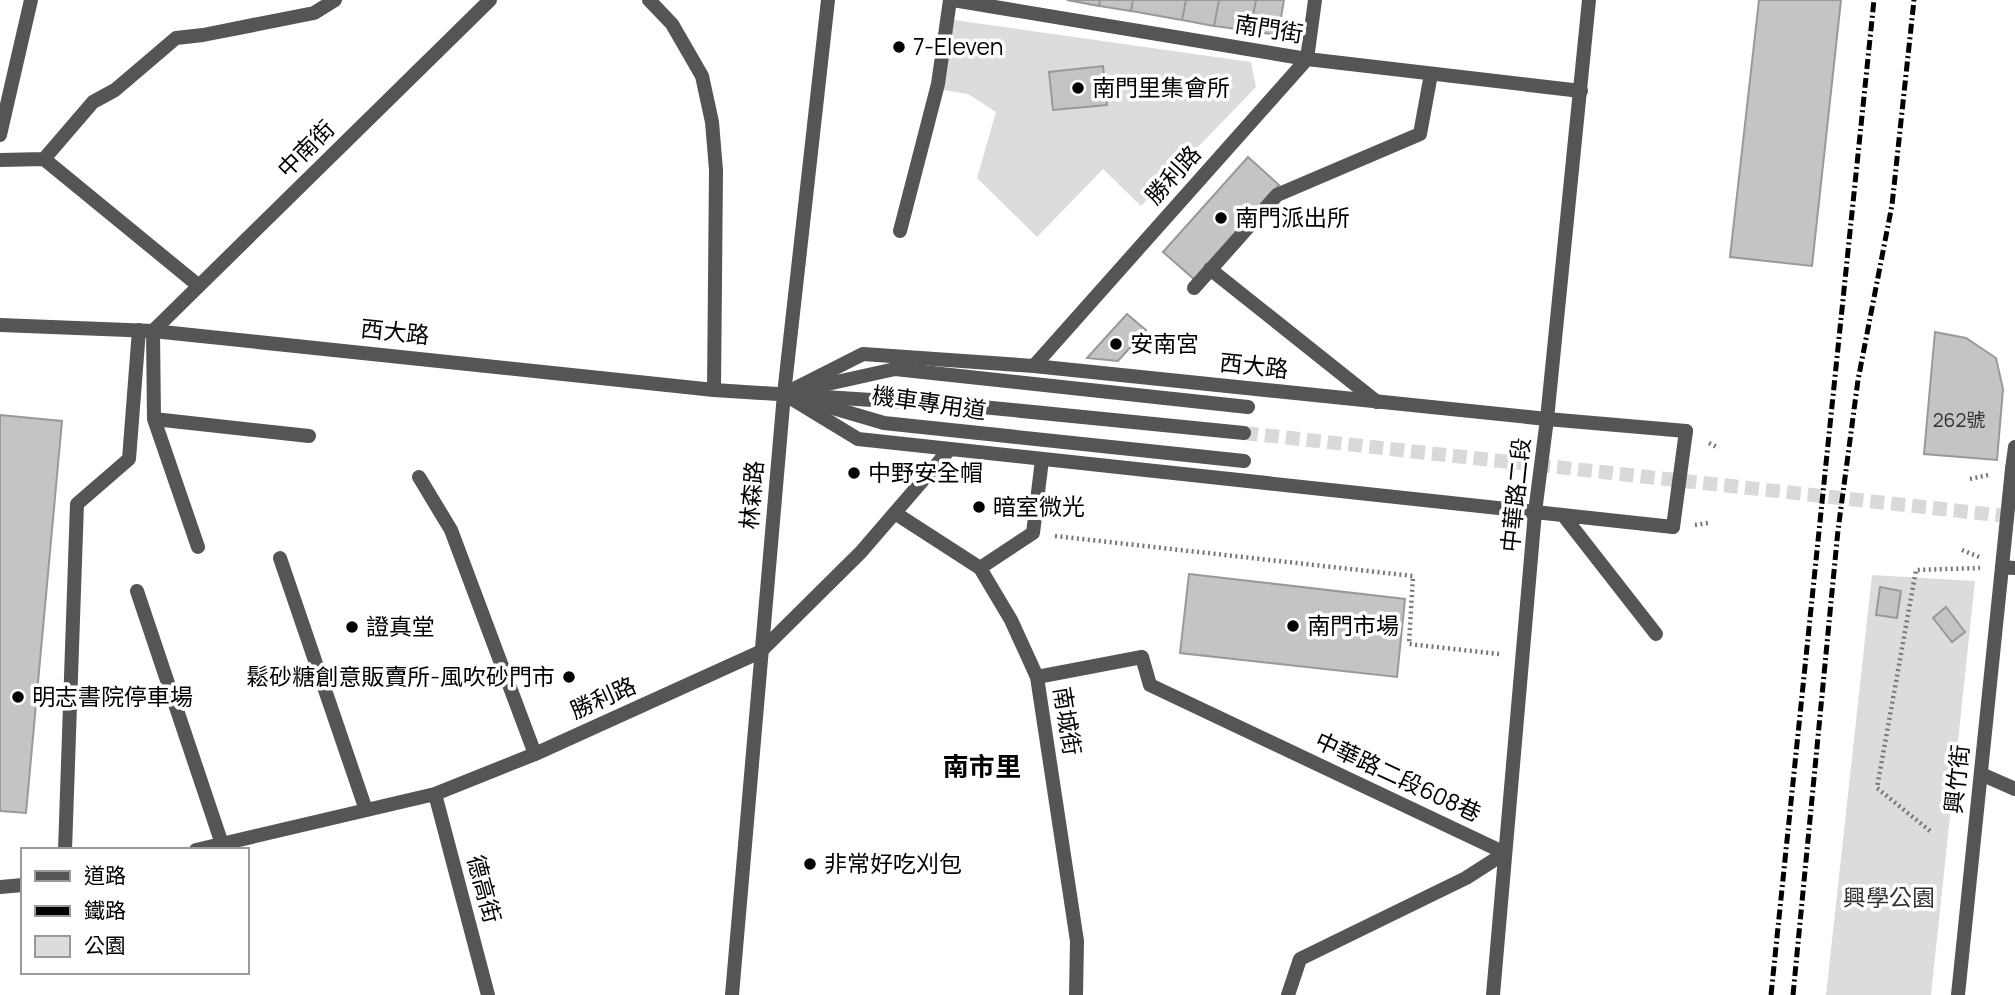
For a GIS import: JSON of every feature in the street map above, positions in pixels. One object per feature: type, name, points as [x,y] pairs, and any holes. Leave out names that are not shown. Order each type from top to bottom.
[{"type":"street","points":[[0,135],[31,0]]},
{"type":"street","points":[[44,159],[93,102],[116,90],[176,38],[314,13],[335,0]]},
{"type":"street","name":"中南街","points":[[146,330],[198,286],[490,0]]},
{"type":"street","points":[[649,0],[672,24],[702,76],[712,122],[716,170],[714,390]]},
{"type":"street","name":"林森路","points":[[732,995],[784,394],[828,0]]},
{"type":"street","points":[[900,231],[938,84],[952,0]]},
{"type":"street","name":"南門街","points":[[952,0],[1307,59],[1581,91]]},
{"type":"street","points":[[1307,59],[1315,0]]},
{"type":"street","name":"中華路二段","points":[[1493,995],[1535,512],[1547,419],[1589,0]]},
{"type":"street","name":"勝利路","points":[[1034,366],[1307,59]]},
{"type":"street","points":[[1194,288],[1277,195],[1420,134],[1431,74]]},
{"type":"street","points":[[0,159],[44,159],[198,286]]},
{"type":"street","points":[[1210,269],[1377,402]]},
{"type":"street","name":"西大路","points":[[0,325],[146,330],[714,390],[982,407],[1244,433]]},
{"type":"street","points":[[146,330],[154,419],[198,547]]},
{"type":"street","points":[[65,848],[77,504],[129,459],[146,330]]},
{"type":"street","name":"西大路","points":[[863,354],[1034,366],[1686,431],[1674,527],[858,439],[784,394],[863,354]]},
{"type":"street","name":"機車專用道","points":[[784,394],[895,369],[1248,407]]},
{"type":"street","name":"機車專用道","points":[[784,394],[884,423],[1244,461]]},
{"type":"street","points":[[154,419],[309,436]]},
{"type":"street","name":"興竹街","points":[[1958,995],[1981,775],[2008,568],[2015,447]]},
{"type":"street","name":"勝利路","points":[[205,848],[435,794],[535,754],[760,652],[860,552],[949,450]]},
{"type":"street","points":[[980,568],[1033,533],[1042,460]]},
{"type":"street","points":[[419,477],[451,530],[535,754]]},
{"type":"street","name":"南城街","points":[[895,513],[980,568],[1011,621],[1037,677],[1077,941],[1076,995]]},
{"type":"street","points":[[1563,515],[1656,634]]},
{"type":"street","points":[[280,558],[366,810]]},
{"type":"street","points":[[137,591],[222,844]]},
{"type":"street","name":"中華路二段608巷","points":[[1037,677],[1142,657],[1150,685],[1505,853],[1466,878],[1300,959],[1288,995]]},
{"type":"street","points":[[1981,775],[2015,789]]},
{"type":"street","name":"德高街","points":[[435,794],[488,995]]},
{"type":"street","points":[[0,887],[21,885]]},
{"type":"path","points":[[1033,533],[1413,576],[1409,644],[1523,657]]},
{"type":"path","points":[[1930,831],[1877,788],[1916,570],[2008,568]]},
{"type":"green space","points":[[954,20],[1251,62],[1256,87],[1141,206],[1103,169],[1037,237],[977,178],[996,112],[968,94],[944,90]]},
{"type":"green space","name":"興學公園","points":[[1872,575],[1975,581],[1931,995],[1826,995]]},
{"type":"building","points":[[1067,0],[1100,0],[1099,6]]},
{"type":"building","points":[[1100,0],[1133,0],[1131,11],[1099,6]]},
{"type":"building","points":[[1133,0],[1186,0],[1182,20],[1131,11]]},
{"type":"building","points":[[1186,0],[1219,0],[1214,26],[1182,20]]},
{"type":"building","points":[[1219,0],[1256,0],[1250,31],[1214,26]]},
{"type":"building","points":[[1256,0],[1284,0],[1278,35],[1250,31]]},
{"type":"building","points":[[1759,0],[1841,0],[1812,266],[1730,257]]},
{"type":"building","name":"南門里集會所","points":[[1103,66],[1107,105],[1053,110],[1049,72]]},
{"type":"building","name":"南門派出所","points":[[1248,157],[1279,185],[1195,280],[1163,252]]},
{"type":"building","name":"安南宮","points":[[1127,314],[1146,330],[1118,361],[1087,358]]},
{"type":"building","points":[[1935,332],[1966,338],[1996,358],[2003,389],[1997,460],[1924,454]]},
{"type":"building","name":"明志書院停車場","points":[[0,415],[62,421],[26,813],[0,811]]},
{"type":"building","name":"南門市場","points":[[1189,574],[1405,599],[1397,677],[1180,653]]},
{"type":"building","points":[[1880,587],[1901,591],[1897,618],[1876,615]]},
{"type":"building","points":[[1946,607],[1965,632],[1952,642],[1933,618]]},
{"type":"tunnel","points":[[1244,433],[2015,517]]},
{"type":"railway","points":[[1771,995],[1874,0]]},
{"type":"railway","points":[[1793,995],[1838,530],[1858,380],[1892,205],[1914,0]]},
{"type":"place","name":"7-Eleven","points":[[899,47]]},
{"type":"place","name":"南門里集會所","points":[[1078,88]]},
{"type":"place","name":"南門派出所","points":[[1221,218]]},
{"type":"place","name":"安南宮","points":[[1116,344]]},
{"type":"place","name":"中野安全帽","points":[[854,473]]},
{"type":"place","name":"暗室微光","points":[[979,507]]},
{"type":"place","name":"南門市場","points":[[1293,626]]},
{"type":"place","name":"證真堂","points":[[352,627]]},
{"type":"place","name":"鬆砂糖創意販賣所-風吹砂門市","points":[[569,677]]},
{"type":"place","name":"明志書院停車場","points":[[18,697]]},
{"type":"place","name":"非常好吃刈包","points":[[810,864]]},
{"type":"district","name":"南市里","points":[[982,767]]}]
